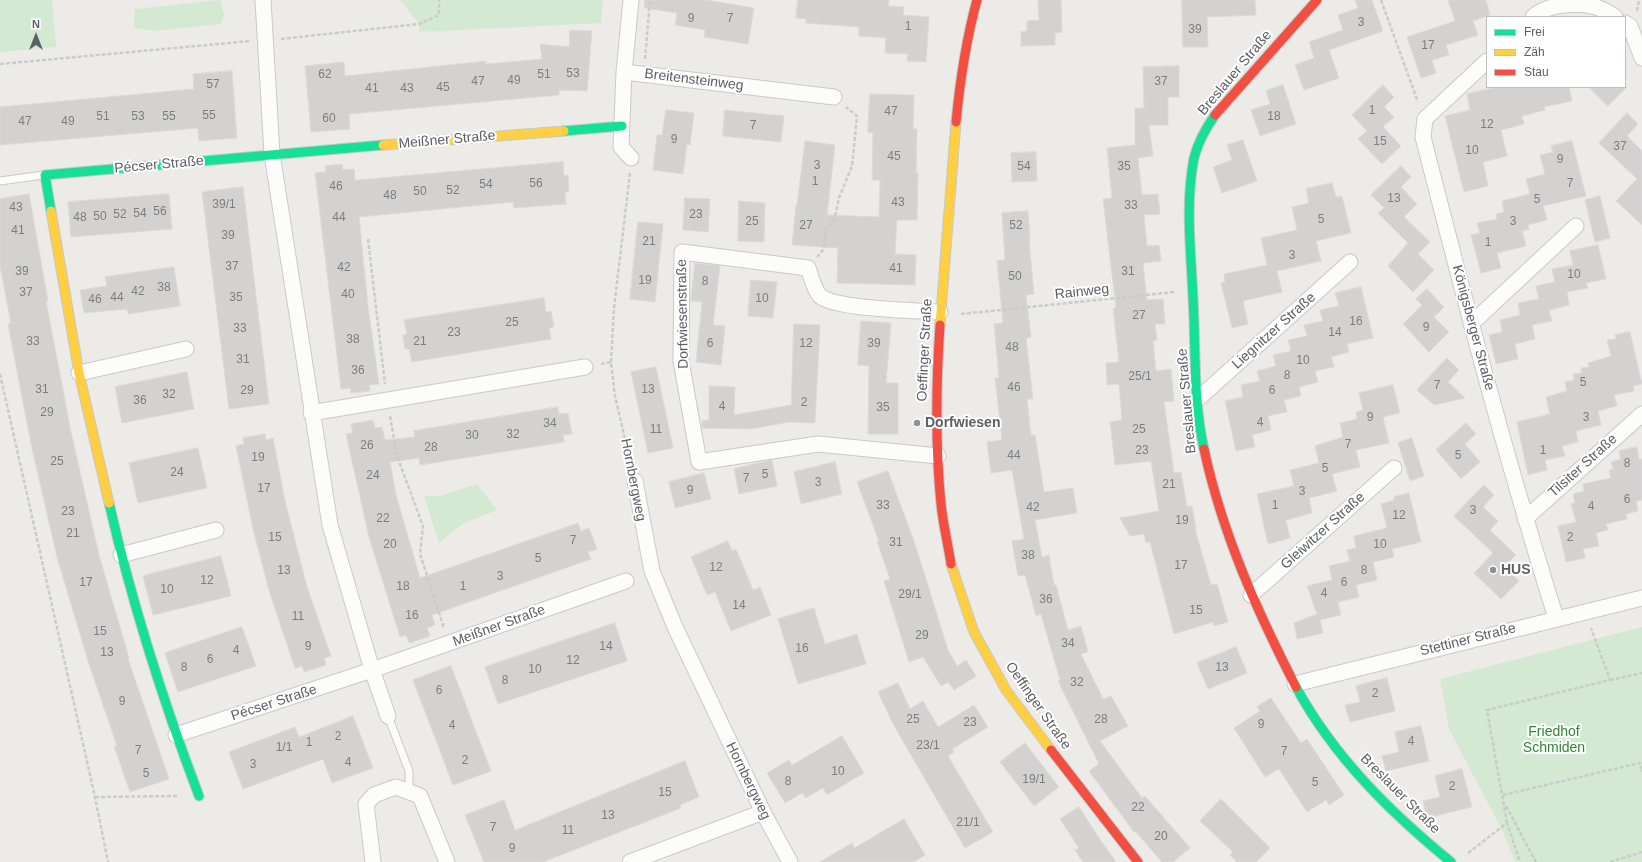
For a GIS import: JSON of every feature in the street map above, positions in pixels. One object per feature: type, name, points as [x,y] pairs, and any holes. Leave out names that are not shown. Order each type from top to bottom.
[{"type":"street","points":[[263,0],[272,154],[311,413],[330,525],[372,670],[388,716]]},
{"type":"street","name":"Breitensteinweg","points":[[631,0],[624,72],[834,96]]},
{"type":"street","name":"Oeffinger Straße","points":[[977,0],[969,30],[959,90],[947,255],[940,312],[936,415],[941,505],[952,567],[974,632],[1006,690],[1113,832],[1138,862]]},
{"type":"street","name":"Breslauer Straße","points":[[1317,0],[1235,91],[1214,117],[1200,140],[1192,166],[1190,197],[1192,290],[1202,444],[1215,498],[1232,551],[1251,595],[1295,684],[1320,728],[1366,784],[1416,834],[1451,862]]},
{"type":"street","points":[[1534,16],[1540,11],[1568,4],[1601,8],[1613,16]]},
{"type":"street","points":[[1628,25],[1642,58]]},
{"type":"street","points":[[1425,120],[1486,62]]},
{"type":"street","points":[[624,72],[621,147],[631,158]]},
{"type":"street","name":"Königsberger Straße","points":[[1425,120],[1423,137],[1471,324],[1525,519],[1556,618]]},
{"type":"street","name":"Meißner Straße","points":[[272,154],[622,126]]},
{"type":"street","name":"Pécser Straße","points":[[45,175],[272,154]]},
{"type":"street","points":[[45,175],[79,373],[121,555],[176,735],[199,796]]},
{"type":"street","points":[[1471,324],[1576,226]]},
{"type":"street","name":"Dorfwiesenstraße","points":[[808,268],[682,252],[681,361],[699,462],[818,444],[938,456]]},
{"type":"street","name":"Liegnitzer Straße","points":[[1198,399],[1350,262]]},
{"type":"street","points":[[808,268],[818,295],[828,302],[878,308],[940,312]]},
{"type":"street","points":[[79,373],[186,349]]},
{"type":"street","points":[[311,413],[585,367]]},
{"type":"street","name":"Tilsiter Straße","points":[[1525,519],[1642,414]]},
{"type":"street","name":"Gleiwitzer Straße","points":[[1251,595],[1394,468]]},
{"type":"street","name":"Hornbergweg","points":[[635,481],[652,571],[697,675],[763,812],[790,862]]},
{"type":"street","points":[[121,555],[216,530]]},
{"type":"street","name":"Meißner Straße","points":[[372,670],[626,581]]},
{"type":"street","name":"Stettiner Straße","points":[[1295,684],[1556,618],[1642,598]]},
{"type":"street","name":"Pécser Straße","points":[[176,735],[372,670]]},
{"type":"street","points":[[373,862],[366,804],[374,795],[396,787],[420,796],[447,862]]},
{"type":"street","points":[[630,862],[763,812]]},
{"type":"lane","name":"Pécser Straße","points":[[0,181],[45,175]]},
{"type":"lane","points":[[388,716],[409,772],[409,792]]},
{"type":"path","points":[[0,64],[266,40],[419,24],[439,15],[439,0]]},
{"type":"path","points":[[1381,0],[1425,120]]},
{"type":"path","points":[[808,268],[824,249],[826,228],[834,222],[839,198],[852,166],[857,116],[834,96]]},
{"type":"path","name":"Hornbergweg","points":[[631,158],[617,280],[611,362],[615,396],[635,481]]},
{"type":"path","points":[[368,239],[387,400],[397,456],[424,526],[420,554],[449,643]]},
{"type":"path","name":"Rainweg","points":[[974,313],[1192,290]]},
{"type":"path","points":[[0,374],[95,796],[108,862]]},
{"type":"path","points":[[1585,611],[1610,680]]},
{"type":"path","points":[[1520,862],[1507,823],[1488,710],[1642,673]]},
{"type":"path","points":[[1503,795],[1640,763],[1642,774]]},
{"type":"path","points":[[95,796],[199,796]]},
{"type":"path","points":[[1504,804],[1536,862]]},
{"type":"path","points":[[1463,857],[1507,823]]},
{"type":"path","points":[[1610,862],[1642,852]]},
{"type":"green space","points":[[0,0],[52,0],[56,47],[0,52]]},
{"type":"green space","points":[[220,0],[224,15],[221,24],[155,31],[134,28],[135,9]]},
{"type":"green space","points":[[400,0],[603,0],[601,23],[419,32],[419,24]]},
{"type":"green space","points":[[477,484],[497,510],[462,524],[439,543],[424,496],[441,496]]},
{"type":"green space","name":"Friedhof Schmiden","points":[[1642,627],[1642,862],[1515,862],[1502,830],[1449,729],[1440,679]]},
{"type":"building","points":[[645,0],[706,0],[754,8],[748,44],[704,37],[705,30],[675,25],[677,13],[645,8]]},
{"type":"building","points":[[798,0],[889,0],[888,6],[904,7],[903,15],[929,17],[926,62],[907,61],[908,54],[885,53],[886,38],[859,36],[859,27],[806,23],[806,19],[796,18]]},
{"type":"building","points":[[1038,0],[1061,0],[1062,32],[1055,33],[1055,45],[1021,46],[1021,32],[1027,31],[1027,21],[1039,20]]},
{"type":"building","points":[[1182,0],[1255,0],[1256,15],[1207,17],[1208,47],[1183,47]]},
{"type":"building","points":[[1355,0],[1372,0],[1383,31],[1329,50],[1339,78],[1304,90],[1295,65],[1314,58],[1309,42],[1343,30],[1338,15],[1358,8]]},
{"type":"building","points":[[1448,0],[1486,0],[1490,15],[1473,21],[1478,35],[1446,45],[1449,55],[1432,60],[1436,73],[1421,78],[1407,37],[1455,21]]},
{"type":"building","points":[[570,30],[592,31],[587,91],[559,90],[559,95],[349,114],[350,129],[311,132],[305,66],[344,62],[345,76],[486,61],[486,64],[542,59],[540,44],[569,47]]},
{"type":"building","points":[[1179,66],[1179,97],[1168,97],[1168,125],[1149,125],[1153,156],[1138,158],[1142,195],[1158,194],[1160,214],[1144,215],[1147,246],[1159,245],[1161,261],[1143,263],[1147,300],[1163,299],[1165,324],[1155,324],[1157,340],[1153,341],[1156,371],[1171,369],[1174,401],[1164,402],[1174,473],[1181,472],[1187,507],[1192,506],[1195,529],[1211,585],[1217,584],[1228,622],[1214,626],[1213,622],[1174,634],[1150,542],[1146,543],[1144,534],[1130,536],[1120,518],[1159,511],[1151,461],[1115,465],[1110,422],[1122,420],[1119,384],[1107,385],[1106,363],[1119,362],[1113,308],[1116,308],[1103,199],[1112,198],[1107,148],[1135,145],[1135,108],[1144,108],[1143,67]]},
{"type":"building","points":[[232,71],[237,138],[199,141],[198,128],[0,145],[0,107],[194,89],[193,74]]},
{"type":"building","points":[[1283,85],[1296,124],[1260,136],[1251,110],[1270,104],[1266,91]]},
{"type":"building","points":[[1383,85],[1394,97],[1384,107],[1394,117],[1383,127],[1401,146],[1382,164],[1358,139],[1367,131],[1352,115]]},
{"type":"building","points":[[1493,88],[1569,88],[1572,101],[1544,107],[1545,110],[1522,116],[1524,124],[1501,130],[1507,156],[1483,162],[1488,186],[1464,192],[1445,116],[1470,110],[1467,94]]},
{"type":"building","points":[[1590,88],[1626,88],[1608,106]]},
{"type":"building","points":[[870,94],[914,95],[913,129],[917,129],[917,220],[897,220],[895,254],[916,255],[915,285],[837,283],[838,248],[792,245],[805,141],[835,145],[827,215],[879,217],[880,180],[872,180],[873,133],[868,132]]},
{"type":"building","points":[[666,110],[694,113],[690,145],[687,144],[683,174],[653,170],[657,135],[662,135]]},
{"type":"building","points":[[725,110],[784,116],[781,142],[723,136]]},
{"type":"building","points":[[1627,113],[1638,124],[1627,136],[1642,151],[1642,225],[1616,201],[1637,179],[1599,143]]},
{"type":"building","points":[[1243,140],[1257,181],[1222,193],[1213,167],[1232,160],[1227,145]]},
{"type":"building","points":[[1572,141],[1586,196],[1543,206],[1547,220],[1528,225],[1529,229],[1522,231],[1526,246],[1497,253],[1501,268],[1481,273],[1471,235],[1480,233],[1477,223],[1497,219],[1496,214],[1504,212],[1502,201],[1530,194],[1526,179],[1545,174],[1540,155],[1553,152],[1551,146]]},
{"type":"building","points":[[1036,152],[1037,181],[1012,182],[1011,153]]},
{"type":"building","points":[[563,162],[564,176],[568,175],[569,192],[565,192],[566,204],[514,208],[513,202],[359,217],[368,306],[379,384],[369,385],[370,391],[351,393],[350,388],[341,389],[315,173],[326,172],[325,166],[342,164],[343,170],[354,169],[355,180]]},
{"type":"building","points":[[1401,166],[1411,177],[1401,187],[1417,204],[1404,217],[1430,242],[1418,254],[1434,270],[1413,292],[1388,266],[1408,243],[1378,213],[1384,208],[1371,195]]},
{"type":"building","points":[[1332,183],[1336,197],[1342,196],[1351,233],[1316,241],[1321,261],[1277,271],[1282,292],[1243,301],[1248,324],[1232,328],[1221,283],[1225,282],[1224,274],[1267,265],[1261,238],[1297,230],[1292,207],[1309,203],[1306,189]]},
{"type":"building","points":[[243,187],[269,404],[229,409],[202,192]]},
{"type":"building","points":[[29,194],[48,301],[46,301],[71,432],[99,555],[129,658],[128,659],[169,779],[130,792],[114,746],[117,746],[89,664],[57,557],[31,444],[8,324],[11,323],[0,266],[0,199]]},
{"type":"building","points":[[169,194],[172,229],[71,237],[68,202]]},
{"type":"building","points":[[1600,196],[1610,238],[1595,242],[1585,200]]},
{"type":"building","points":[[685,198],[710,199],[708,232],[683,230]]},
{"type":"building","points":[[739,201],[765,203],[764,242],[738,241]]},
{"type":"building","points":[[1028,211],[1034,294],[1026,295],[1031,337],[1026,338],[1033,399],[1027,399],[1031,435],[1035,435],[1044,492],[1073,488],[1077,513],[1035,520],[1042,557],[1049,555],[1054,585],[1056,585],[1068,630],[1081,626],[1088,652],[1081,654],[1103,699],[1111,696],[1128,726],[1100,741],[1142,798],[1145,796],[1190,848],[1173,862],[1162,862],[1135,831],[1134,832],[1089,771],[1099,764],[1058,681],[1060,680],[1041,614],[1036,616],[1025,575],[1018,576],[1012,541],[1024,539],[1012,470],[991,473],[987,442],[1002,440],[995,378],[999,378],[994,324],[1003,323],[997,261],[1005,260],[1002,213]]},
{"type":"building","points":[[638,222],[663,224],[655,302],[630,299]]},
{"type":"building","points":[[1598,245],[1606,279],[1586,283],[1588,288],[1567,292],[1569,305],[1549,310],[1552,321],[1532,325],[1535,339],[1515,344],[1518,359],[1496,364],[1489,335],[1502,332],[1500,320],[1520,315],[1518,303],[1539,299],[1536,286],[1555,282],[1552,269],[1573,265],[1570,251]]},
{"type":"building","points":[[695,263],[720,266],[713,325],[725,326],[721,365],[696,362],[702,302],[691,301]]},
{"type":"building","points":[[174,267],[180,306],[128,314],[127,309],[84,313],[80,290],[107,286],[105,277]]},
{"type":"building","points":[[751,280],[777,282],[773,318],[748,316]]},
{"type":"building","points":[[1361,287],[1373,338],[1347,344],[1349,352],[1331,357],[1334,367],[1315,371],[1318,382],[1299,387],[1301,396],[1284,400],[1287,412],[1268,416],[1271,430],[1252,435],[1255,447],[1236,451],[1225,401],[1243,397],[1241,385],[1260,381],[1257,371],[1276,366],[1273,355],[1291,351],[1288,340],[1307,336],[1304,325],[1323,321],[1320,310],[1339,306],[1335,293]]},
{"type":"building","points":[[1427,289],[1444,307],[1434,317],[1449,332],[1429,352],[1403,324],[1422,305],[1416,299]]},
{"type":"building","points":[[544,298],[546,312],[551,311],[554,327],[549,328],[551,339],[412,362],[409,349],[405,349],[403,335],[407,334],[404,320]]},
{"type":"building","points":[[861,321],[891,323],[886,383],[898,383],[898,434],[868,434],[869,366],[858,365]]},
{"type":"building","points":[[794,324],[820,325],[815,423],[789,422],[751,429],[702,428],[702,421],[709,420],[709,386],[735,387],[734,415],[791,405]]},
{"type":"building","points":[[1630,332],[1642,384],[1633,386],[1634,391],[1614,395],[1617,406],[1598,411],[1601,425],[1576,431],[1578,442],[1562,446],[1565,456],[1545,460],[1547,470],[1528,475],[1517,422],[1550,414],[1546,397],[1567,391],[1565,382],[1574,380],[1573,374],[1582,373],[1581,368],[1589,367],[1588,363],[1611,356],[1607,340],[1616,339],[1615,335]]},
{"type":"building","points":[[1447,358],[1459,370],[1448,382],[1465,398],[1434,405],[1417,390]]},
{"type":"building","points":[[656,367],[673,448],[648,453],[631,372]]},
{"type":"building","points":[[187,372],[194,409],[122,423],[115,387]]},
{"type":"building","points":[[1393,385],[1400,413],[1383,417],[1389,443],[1356,450],[1360,467],[1332,474],[1337,491],[1309,498],[1312,513],[1286,520],[1290,538],[1268,544],[1257,494],[1294,486],[1290,470],[1319,463],[1315,446],[1343,437],[1340,423],[1357,419],[1356,412],[1363,410],[1359,393]]},
{"type":"building","points":[[558,407],[559,414],[568,413],[572,434],[563,435],[564,442],[420,465],[419,458],[390,462],[396,495],[420,578],[578,523],[581,531],[589,528],[597,549],[588,552],[591,559],[432,615],[435,625],[427,628],[430,636],[409,643],[406,635],[400,637],[369,537],[346,434],[353,433],[351,424],[373,420],[375,428],[382,427],[385,440],[415,437],[414,431]]},
{"type":"building","points":[[1466,423],[1476,434],[1465,444],[1480,462],[1461,479],[1436,450]]},
{"type":"building","points":[[265,434],[266,440],[273,438],[285,501],[307,587],[331,656],[324,658],[326,665],[304,672],[302,666],[295,668],[270,594],[253,529],[236,446],[244,444],[243,438]]},
{"type":"building","points":[[1412,438],[1424,476],[1410,481],[1398,443]]},
{"type":"building","points":[[1637,447],[1639,459],[1642,459],[1642,500],[1636,501],[1638,511],[1626,514],[1627,519],[1606,524],[1608,530],[1596,533],[1599,546],[1583,549],[1585,558],[1566,562],[1558,526],[1576,522],[1571,504],[1575,503],[1573,494],[1584,491],[1583,484],[1611,478],[1609,470],[1613,469],[1611,462],[1621,459],[1619,451]]},
{"type":"building","points":[[198,448],[207,488],[138,503],[129,463]]},
{"type":"building","points":[[772,460],[777,486],[739,494],[734,469]]},
{"type":"building","points":[[835,462],[842,494],[801,504],[794,472]]},
{"type":"building","points":[[888,471],[915,544],[948,650],[957,666],[966,660],[976,676],[954,690],[948,682],[941,686],[923,657],[909,662],[884,581],[890,579],[877,541],[879,541],[857,482]]},
{"type":"building","points":[[704,473],[711,499],[675,508],[669,482]]},
{"type":"building","points":[[1484,485],[1494,495],[1483,507],[1498,521],[1490,530],[1516,555],[1504,566],[1519,581],[1501,599],[1474,573],[1493,553],[1454,516]]},
{"type":"building","points":[[1409,493],[1421,542],[1392,549],[1394,557],[1373,562],[1377,580],[1356,585],[1359,597],[1338,602],[1341,615],[1320,620],[1323,633],[1297,639],[1294,623],[1317,614],[1307,586],[1332,580],[1329,566],[1350,561],[1347,550],[1356,548],[1354,536],[1387,528],[1381,504],[1394,500],[1394,497]]},
{"type":"building","points":[[728,541],[732,551],[736,549],[753,590],[760,587],[771,615],[731,631],[715,592],[707,595],[691,557]]},
{"type":"building","points":[[221,556],[231,596],[153,615],[143,576]]},
{"type":"building","points":[[814,608],[825,644],[857,634],[866,664],[798,684],[778,619]]},
{"type":"building","points":[[615,623],[627,661],[498,704],[485,667]]},
{"type":"building","points":[[242,627],[256,666],[178,692],[165,653]]},
{"type":"building","points":[[1236,647],[1247,673],[1208,689],[1197,663]]},
{"type":"building","points":[[451,666],[491,771],[453,785],[413,680]]},
{"type":"building","points":[[1387,678],[1395,711],[1350,722],[1345,705],[1360,702],[1356,686]]},
{"type":"building","points":[[898,683],[910,709],[923,701],[938,727],[974,705],[988,727],[952,749],[954,752],[948,756],[993,832],[965,848],[893,724],[878,692]]},
{"type":"building","points":[[1271,698],[1301,743],[1307,739],[1344,795],[1329,805],[1326,800],[1307,812],[1279,769],[1265,777],[1234,728],[1260,711],[1257,707]]},
{"type":"building","points":[[353,716],[373,768],[332,783],[323,759],[243,789],[229,752],[295,727],[299,737]]},
{"type":"building","points":[[1421,726],[1429,761],[1386,771],[1382,756],[1399,752],[1395,732]]},
{"type":"building","points":[[842,736],[864,773],[827,795],[823,788],[806,798],[802,793],[785,803],[767,773],[789,760],[792,765]]},
{"type":"building","points":[[1025,743],[1059,787],[1034,806],[1000,762]]},
{"type":"building","points":[[685,761],[699,797],[680,805],[681,808],[543,862],[484,862],[465,815],[504,800],[515,830]]},
{"type":"building","points":[[1462,769],[1472,807],[1427,818],[1423,801],[1440,797],[1435,776]]},
{"type":"building","points":[[1221,799],[1270,848],[1256,862],[1237,862],[1230,855],[1233,852],[1200,821]]},
{"type":"building","points":[[1079,807],[1116,862],[1083,862],[1075,850],[1079,848],[1060,819]]},
{"type":"building","points":[[904,819],[925,855],[913,862],[820,862],[852,843],[854,848]]},
{"type":"traffic: fast","points":[[1204,449],[1200,430],[1196,393],[1189,210],[1191,175],[1194,158],[1203,135],[1215,115]]},
{"type":"traffic: fast","points":[[564,131],[622,126]]},
{"type":"traffic: fast","points":[[51,211],[45,175],[383,145]]},
{"type":"traffic: fast","points":[[109,503],[128,578],[149,651],[199,796]]},
{"type":"traffic: fast","points":[[1296,687],[1311,713],[1328,737],[1365,782],[1406,823],[1451,862]]},
{"type":"traffic: slow","points":[[940,325],[956,122]]},
{"type":"traffic: slow","points":[[383,145],[564,131]]},
{"type":"traffic: slow","points":[[51,211],[79,373],[109,503]]},
{"type":"traffic: slow","points":[[951,564],[974,632],[1006,690],[1051,750]]},
{"type":"traffic: jam","points":[[956,122],[964,61],[977,0]]},
{"type":"traffic: jam","points":[[1215,115],[1317,0]]},
{"type":"traffic: jam","points":[[940,325],[937,392],[939,482],[942,512],[951,564]]},
{"type":"traffic: jam","points":[[1204,449],[1220,511],[1242,571],[1254,600],[1296,687]]},
{"type":"traffic: jam","points":[[1051,750],[1138,862]]},
{"type":"place","name":"Dorfwiesen","points":[[917,423]]},
{"type":"place","name":"HUS","points":[[1493,570]]}]
